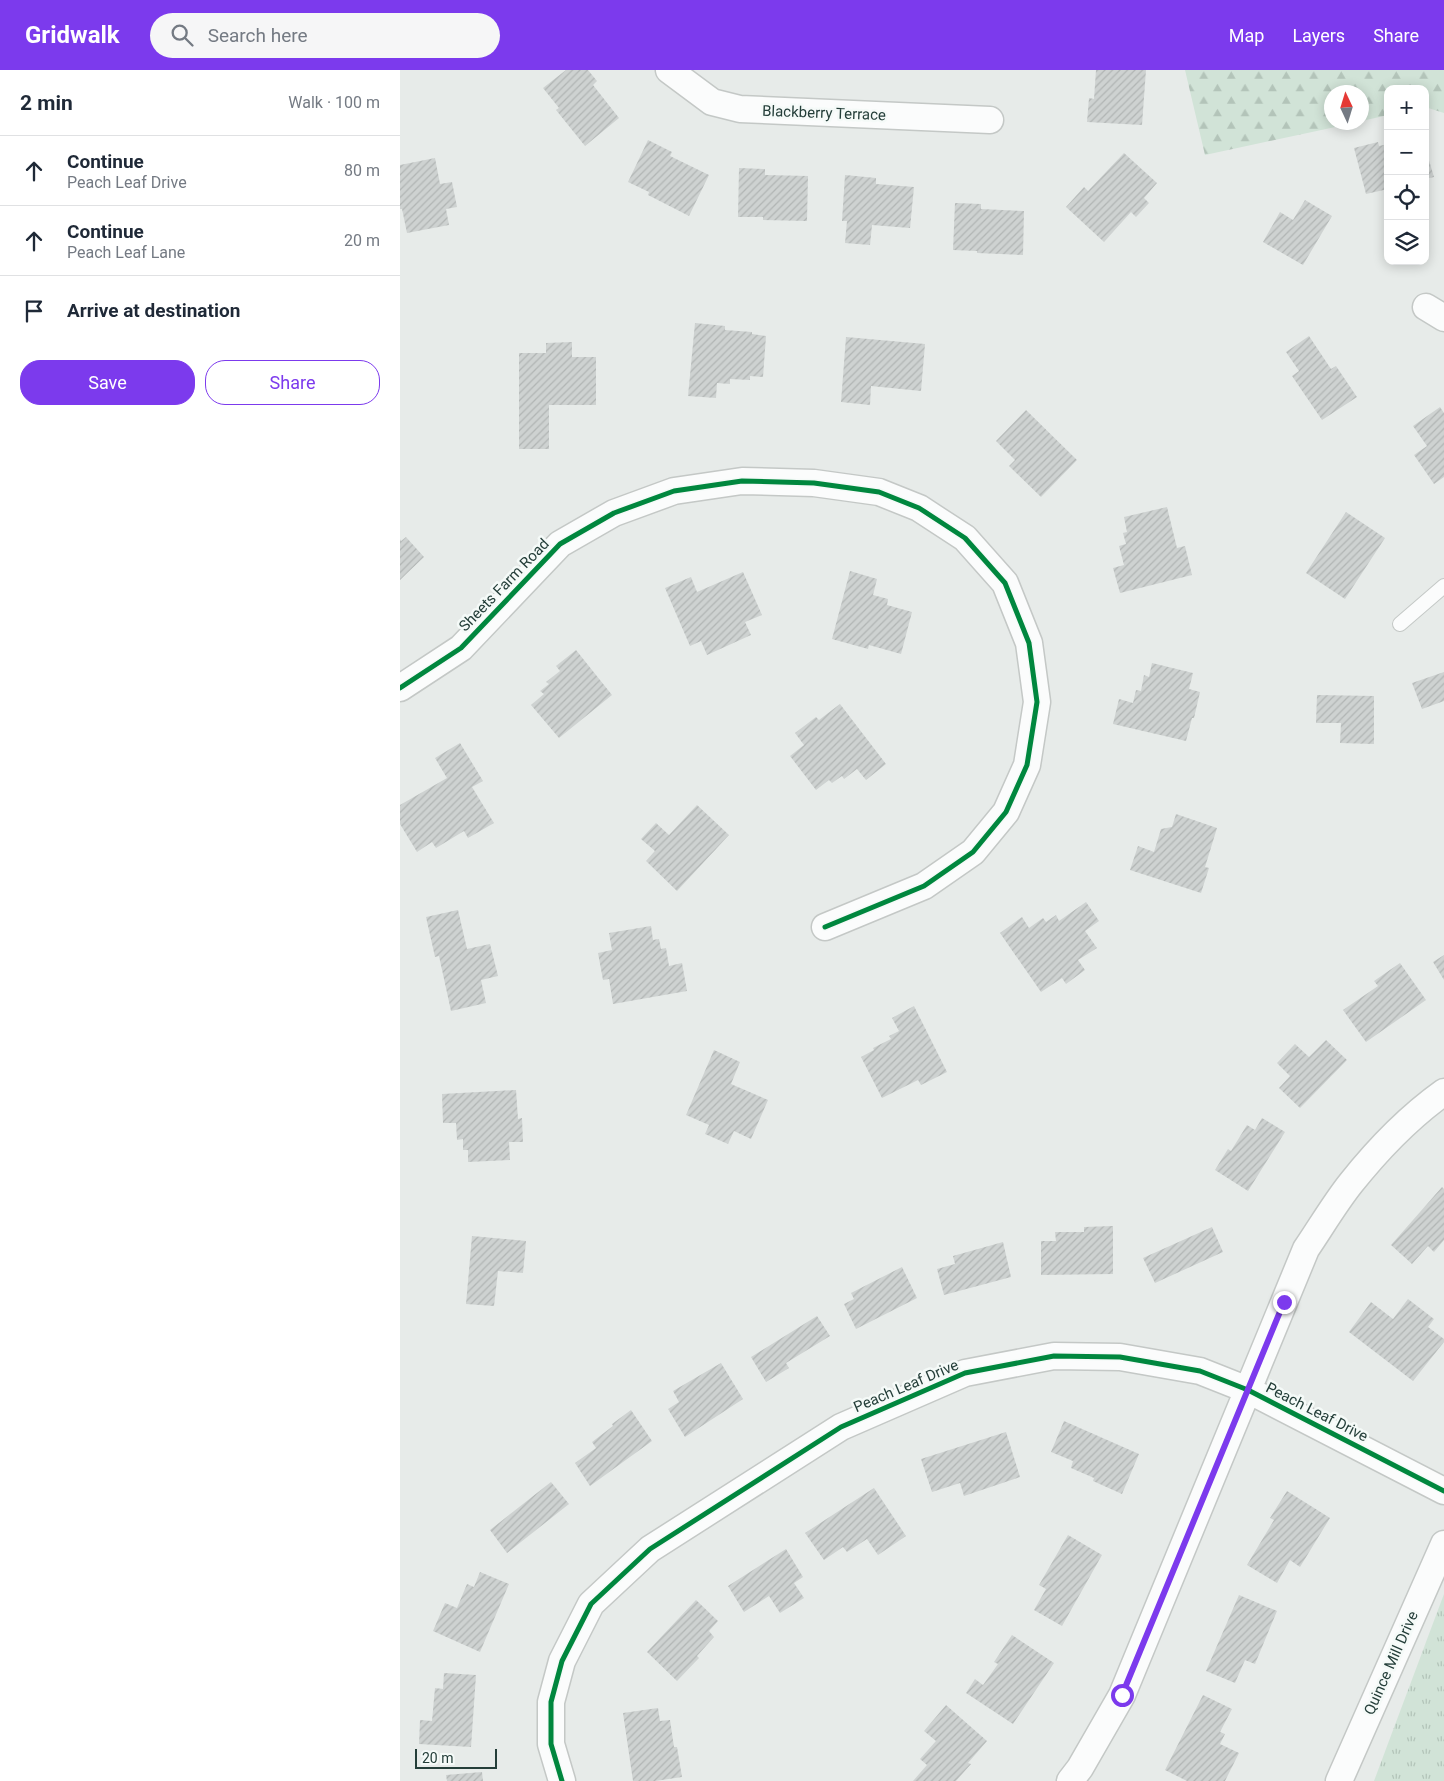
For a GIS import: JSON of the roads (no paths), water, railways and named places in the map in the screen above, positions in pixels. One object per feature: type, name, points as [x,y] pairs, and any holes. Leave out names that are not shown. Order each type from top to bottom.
[{"type":"street","name":"Blackberry Terrace","points":[[669,70],[712,102],[740,109],[990,120]]},
{"type":"street","name":"Sheets Farm Road","points":[[400,688],[461,648],[560,544],[614,513],[674,491],[742,481],[814,483],[879,492],[919,508],[965,538],[1005,583],[1029,643],[1037,702],[1027,765],[1006,812],[973,852],[924,886],[825,927]]},
{"type":"street","points":[[1248,1390],[1306,1249],[1351,1183],[1388,1140],[1444,1092]]},
{"type":"street","name":"Peach Leaf Drive","points":[[562,1781],[551,1744],[551,1702],[562,1660],[591,1604],[650,1549],[841,1427],[965,1373],[1054,1356],[1120,1357],[1200,1370],[1248,1390],[1444,1491]]},
{"type":"street","name":"Peach Leaf Drive","points":[[1070,1781],[1080,1768],[1122,1695],[1248,1390]]},
{"type":"street","name":"Quince Mill Drive","points":[[1339,1781],[1444,1544]]},
{"type":"lane","points":[[1400,624],[1444,586]]}]
